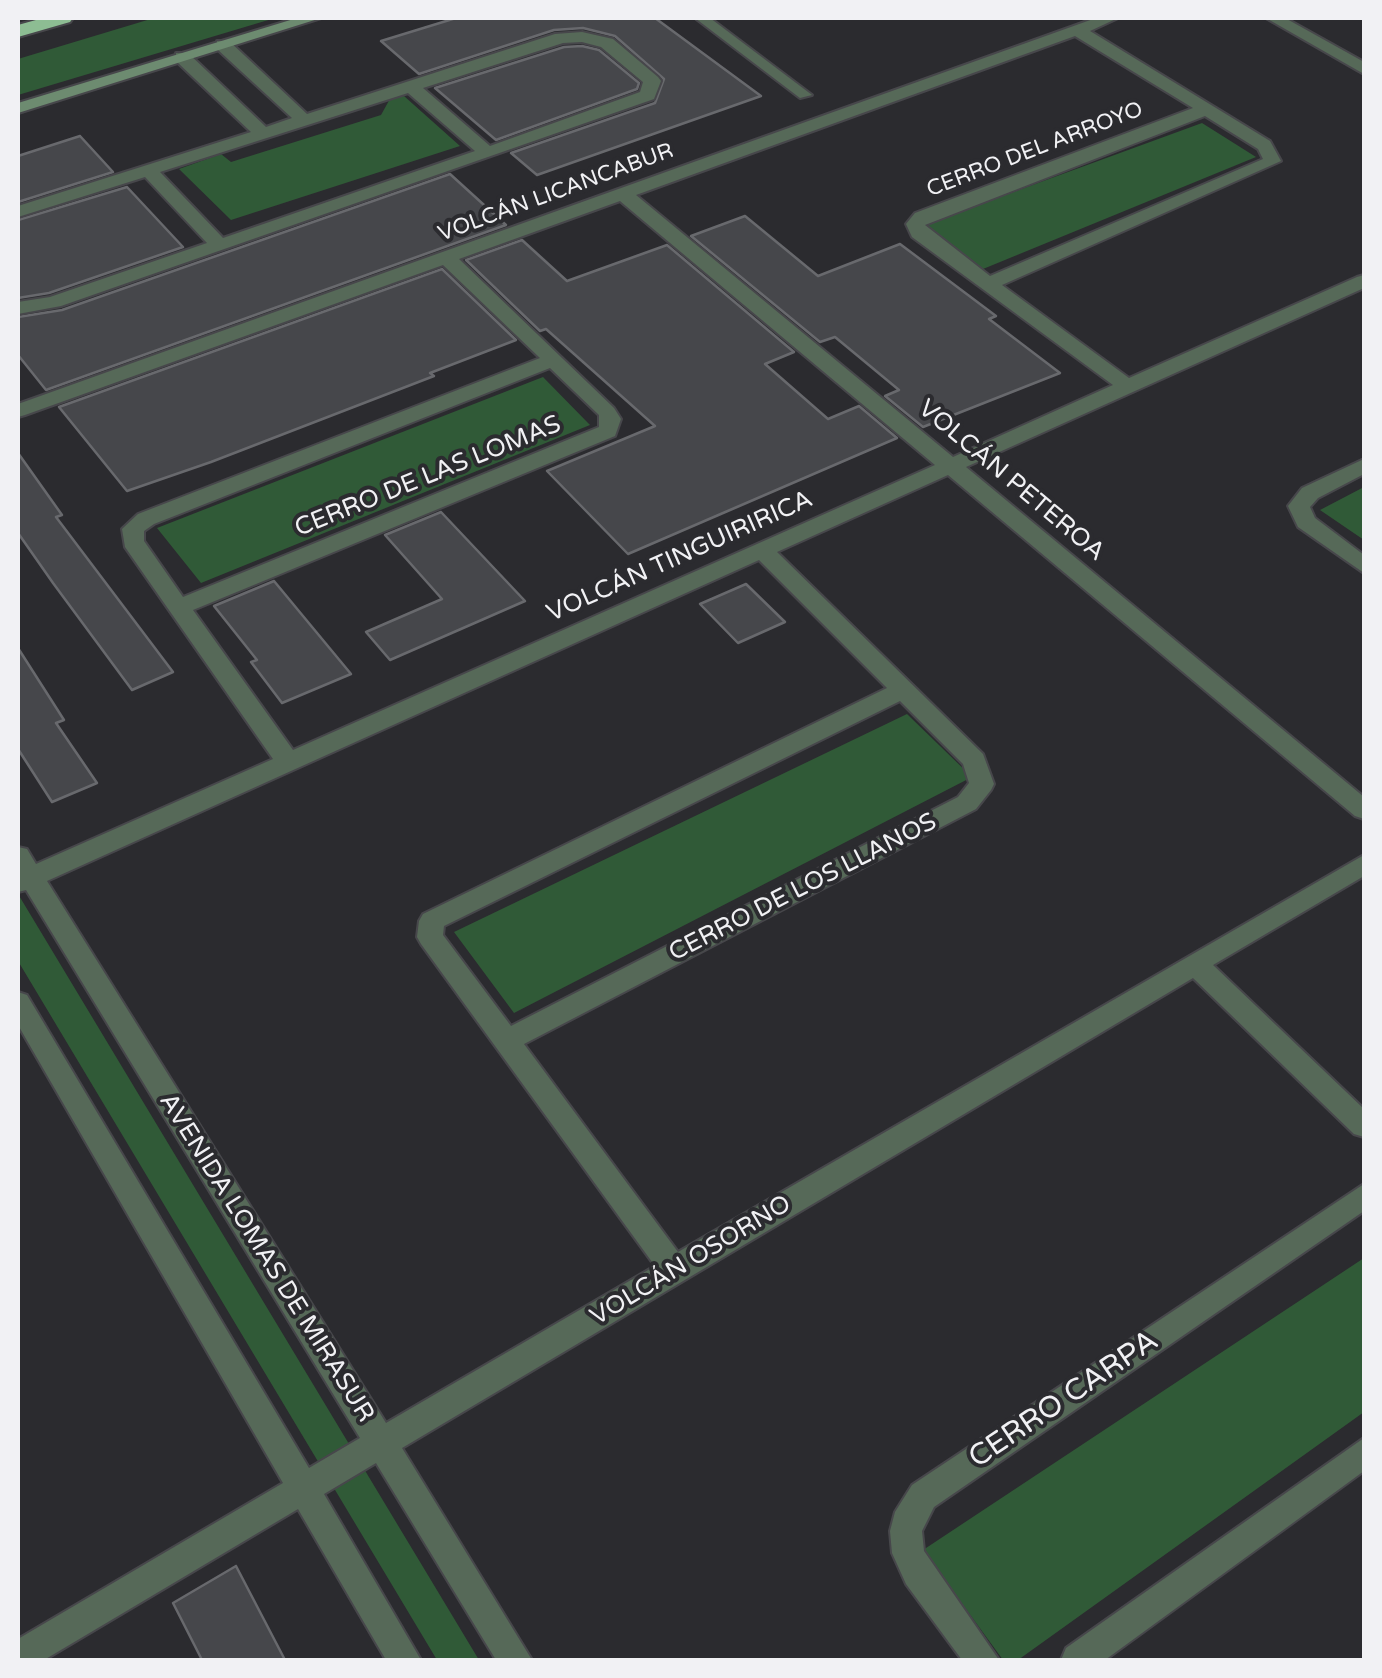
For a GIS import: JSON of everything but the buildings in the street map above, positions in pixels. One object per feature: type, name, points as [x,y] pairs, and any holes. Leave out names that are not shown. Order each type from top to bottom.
[{"type":"highway","points":[[18,30],[63,18]]},
{"type":"street","points":[[18,108],[313,18]]},
{"type":"street","name":"VOLCÁN LICANCABUR","points":[[18,411],[1110,18]]},
{"type":"street","points":[[1274,18],[1364,69]]},
{"type":"street","name":"CERRO DEL ARROYO","points":[[988,284],[1272,162],[1264,145],[1076,30]]},
{"type":"street","points":[[18,212],[571,36],[607,44],[652,80],[652,90],[641,99],[54,302],[18,308]]},
{"type":"street","points":[[223,45],[304,120]]},
{"type":"street","points":[[182,58],[262,133]]},
{"type":"street","points":[[410,86],[487,152]]},
{"type":"street","name":"CERRO DEL ARROYO","points":[[1128,386],[919,233],[915,228],[917,220],[1207,109]]},
{"type":"street","points":[[148,170],[219,245]]},
{"type":"street","name":"VOLCÁN PETEROA","points":[[622,194],[1364,810]]},
{"type":"street","name":"CERRO DE LAS LOMAS","points":[[178,607],[602,436],[610,426],[607,412],[446,257]]},
{"type":"street","name":"VOLCÁN TINGUIRIRICA","points":[[22,872],[288,762],[1364,281]]},
{"type":"street","points":[[288,762],[133,542],[131,536],[139,523],[554,360]]},
{"type":"street","points":[[1364,466],[1310,493],[1300,506],[1306,522],[1364,566]]},
{"type":"street","name":"CERRO DE LOS LLANOS","points":[[506,1040],[967,804],[982,784],[974,760],[762,550]]},
{"type":"street","points":[[675,1271],[430,937],[432,921],[902,691]]},
{"type":"street","name":"VOLCÁN OSORNO","points":[[18,1658],[1364,864]]},
{"type":"street","name":"AVENIDA LOMAS DE MIRASUR","points":[[22,872],[515,1660]]},
{"type":"street","points":[[1195,964],[1364,1126]]},
{"type":"street","points":[[18,1002],[404,1660]]},
{"type":"street","name":"CERRO CARPA","points":[[982,1660],[918,1573],[908,1553],[906,1532],[912,1512],[923,1496],[1364,1196]]},
{"type":"street","points":[[1078,1660],[1364,1453]]},
{"type":"lane","points":[[702,18],[804,95]]},
{"type":"green space","points":[[154,18],[275,18],[18,95],[18,59]]},
{"type":"green space","points":[[404,96],[460,146],[231,220],[179,169],[221,154],[231,162],[381,115],[391,97]]},
{"type":"green space","points":[[1202,123],[1256,157],[983,269],[923,225]]},
{"type":"green space","points":[[543,377],[590,425],[201,583],[157,528]]},
{"type":"green space","points":[[1364,487],[1364,540],[1320,510]]},
{"type":"green space","points":[[907,714],[972,777],[514,1013],[454,932]]},
{"type":"green space","points":[[18,894],[479,1660],[437,1660],[18,961]]},
{"type":"green space","points":[[1364,1258],[1364,1412],[1018,1660],[1003,1660],[923,1550]]}]
